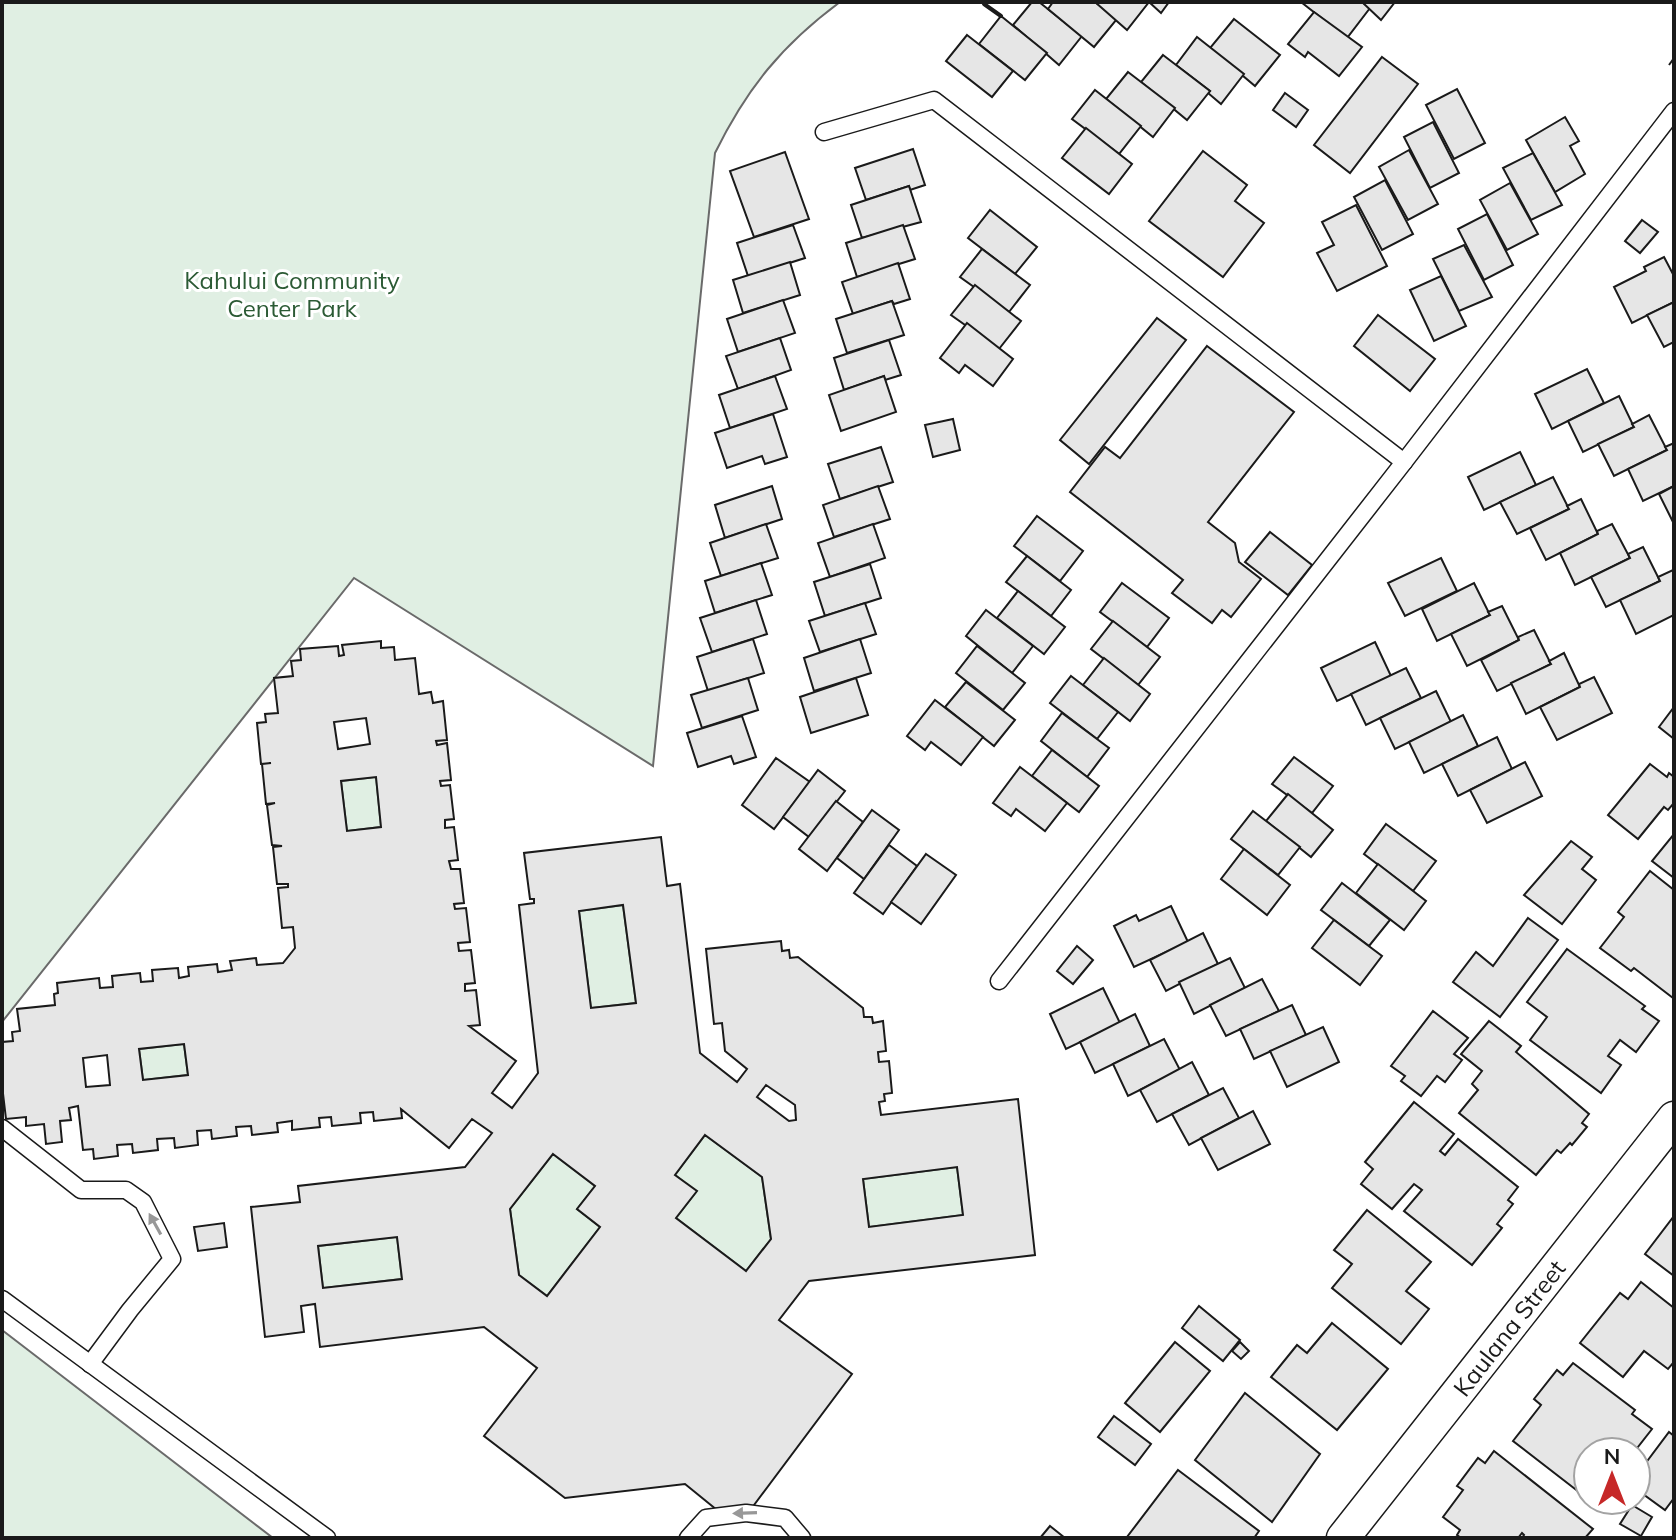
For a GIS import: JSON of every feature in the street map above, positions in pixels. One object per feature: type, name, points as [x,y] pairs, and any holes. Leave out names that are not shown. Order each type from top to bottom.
[{"type":"street","name":"Kaulana Street","points":[[1343,1538],[1674,1118]]},
{"type":"lane","points":[[824,132],[934,100],[1404,462]]},
{"type":"lane","points":[[999,981],[1674,111]]},
{"type":"lane","points":[[2,1128],[81,1190],[126,1190],[143,1202],[172,1259],[90,1364]]},
{"type":"lane","points":[[2,1299],[327,1538]]},
{"type":"lane","points":[[688,1538],[706,1518],[760,1513],[785,1518],[802,1538]]},
{"type":"green space","name":"Kahului Community Center Park","points":[[2,2],[840,2],[800,35],[768,69],[740,108],[715,153],[653,766],[354,578],[2,1022]]},
{"type":"green space","points":[[376,777],[381,827],[347,831],[341,781]]},
{"type":"green space","points":[[623,905],[636,1003],[591,1008],[579,911]]},
{"type":"green space","points":[[184,1044],[188,1075],[143,1080],[139,1049]]},
{"type":"green space","points":[[705,1135],[762,1177],[771,1239],[746,1271],[676,1218],[696,1192],[675,1175]]},
{"type":"green space","points":[[553,1154],[595,1186],[577,1209],[600,1227],[547,1296],[519,1275],[510,1209]]},
{"type":"green space","points":[[957,1167],[963,1215],[869,1227],[863,1179]]},
{"type":"green space","points":[[397,1237],[402,1279],[323,1288],[318,1246]]},
{"type":"green space","points":[[2,1330],[273,1538],[2,1538]]},
{"type":"building","points":[[1032,2],[1039,2],[1082,36],[1059,65],[1013,25]]},
{"type":"building","points":[[1053,2],[1095,2],[1117,19],[1094,47],[1048,9]]},
{"type":"building","points":[[1095,2],[1149,2],[1127,30]]},
{"type":"building","points":[[1149,2],[1169,2],[1161,13]]},
{"type":"building","points":[[1301,2],[1362,2],[1370,8],[1347,38]]},
{"type":"building","points":[[1362,2],[1395,2],[1381,20]]},
{"type":"building","points":[[1314,12],[1362,47],[1339,76],[1308,52],[1305,57],[1288,44]]},
{"type":"building","points":[[1001,16],[1047,53],[1025,80],[979,44]]},
{"type":"building","points":[[1234,19],[1280,55],[1255,86],[1210,48]]},
{"type":"building","points":[[967,35],[1013,71],[992,97],[946,61]]},
{"type":"building","points":[[1197,37],[1244,74],[1221,104],[1208,93],[1210,91],[1176,65]]},
{"type":"building","points":[[1163,55],[1210,91],[1187,120],[1141,82]]},
{"type":"building","points":[[1382,57],[1418,84],[1350,173],[1314,145]]},
{"type":"building","points":[[1128,72],[1175,108],[1153,137],[1106,99]]},
{"type":"building","points":[[1457,89],[1485,143],[1454,159],[1426,105]]},
{"type":"building","points":[[1095,90],[1141,126],[1119,154],[1072,119]]},
{"type":"building","points":[[1285,93],[1308,110],[1296,127],[1273,110]]},
{"type":"building","points":[[1565,117],[1579,141],[1570,146],[1585,174],[1555,192],[1526,140]]},
{"type":"building","points":[[1433,122],[1459,173],[1430,188],[1404,137]]},
{"type":"building","points":[[1086,128],[1132,164],[1109,194],[1062,158]]},
{"type":"building","points":[[913,149],[925,185],[910,190],[909,186],[866,200],[855,168]]},
{"type":"building","points":[[1409,150],[1438,204],[1408,220],[1379,167]]},
{"type":"building","points":[[1203,151],[1247,185],[1235,201],[1264,223],[1223,277],[1149,221]]},
{"type":"building","points":[[785,152],[809,219],[754,237],[730,171]]},
{"type":"building","points":[[1533,153],[1562,205],[1531,220],[1503,168]]},
{"type":"building","points":[[1385,180],[1413,234],[1382,250],[1354,197]]},
{"type":"building","points":[[1510,183],[1538,234],[1507,250],[1480,200]]},
{"type":"building","points":[[909,186],[921,222],[862,238],[851,205]]},
{"type":"building","points":[[1356,205],[1387,266],[1337,291],[1317,253],[1334,245],[1322,222]]},
{"type":"building","points":[[990,210],[1037,247],[1015,274],[968,238]]},
{"type":"building","points":[[1487,214],[1513,265],[1484,280],[1458,229]]},
{"type":"building","points":[[1642,220],[1658,232],[1640,253],[1625,241]]},
{"type":"building","points":[[793,225],[805,258],[748,276],[737,243]]},
{"type":"building","points":[[903,225],[915,259],[857,277],[846,243]]},
{"type":"building","points":[[1464,245],[1492,297],[1459,311],[1433,259]]},
{"type":"building","points":[[982,249],[1030,285],[1009,312],[960,277]]},
{"type":"building","points":[[1664,257],[1674,276],[1674,302],[1632,323],[1614,287],[1646,271],[1644,267]]},
{"type":"building","points":[[790,262],[800,295],[743,313],[733,280]]},
{"type":"building","points":[[898,263],[910,299],[894,304],[892,301],[853,314],[842,282]]},
{"type":"building","points":[[1441,276],[1466,326],[1434,341],[1410,290]]},
{"type":"building","points":[[975,285],[1021,321],[999,349],[951,315]]},
{"type":"building","points":[[783,300],[795,333],[738,352],[727,319]]},
{"type":"building","points":[[892,301],[904,335],[847,353],[836,319]]},
{"type":"building","points":[[1674,302],[1674,342],[1664,347],[1647,315]]},
{"type":"building","points":[[1378,315],[1435,359],[1410,391],[1354,346]]},
{"type":"building","points":[[1157,318],[1186,340],[1089,464],[1060,440]]},
{"type":"building","points":[[967,323],[1013,359],[993,386],[965,365],[959,373],[940,358]]},
{"type":"building","points":[[780,338],[791,370],[738,389],[726,356]]},
{"type":"building","points":[[889,340],[901,375],[885,380],[884,376],[844,390],[834,358]]},
{"type":"building","points":[[1207,346],[1294,412],[1208,522],[1235,543],[1239,562],[1261,579],[1231,617],[1222,610],[1212,623],[1172,593],[1183,580],[1070,492],[1105,447],[1120,458]]},
{"type":"building","points":[[1587,369],[1604,403],[1552,429],[1535,394]]},
{"type":"building","points":[[775,376],[787,409],[730,428],[719,395]]},
{"type":"building","points":[[884,376],[896,412],[841,431],[829,395]]},
{"type":"building","points":[[1619,396],[1634,427],[1583,452],[1568,421]]},
{"type":"building","points":[[773,414],[787,457],[765,464],[762,456],[727,468],[715,433]]},
{"type":"building","points":[[1649,415],[1667,450],[1614,476],[1598,444],[1634,427],[1632,424]]},
{"type":"building","points":[[953,419],[960,450],[933,457],[925,425]]},
{"type":"building","points":[[1674,443],[1674,486],[1643,501],[1628,469],[1667,450],[1665,447]]},
{"type":"building","points":[[881,447],[893,482],[840,499],[828,464]]},
{"type":"building","points":[[1520,452],[1536,485],[1484,510],[1468,477]]},
{"type":"building","points":[[1553,477],[1569,509],[1517,534],[1500,502]]},
{"type":"building","points":[[772,486],[782,519],[725,538],[715,505]]},
{"type":"building","points":[[878,486],[890,519],[834,537],[823,505]]},
{"type":"building","points":[[1674,486],[1674,524],[1659,494]]},
{"type":"building","points":[[1581,499],[1598,534],[1546,560],[1530,528],[1569,509],[1567,506]]},
{"type":"building","points":[[1037,516],[1083,551],[1060,581],[1014,546]]},
{"type":"building","points":[[766,524],[778,558],[721,576],[710,543]]},
{"type":"building","points":[[873,524],[885,558],[830,577],[818,543]]},
{"type":"building","points":[[1612,524],[1630,558],[1575,585],[1560,553]]},
{"type":"building","points":[[1270,532],[1312,565],[1288,595],[1245,562]]},
{"type":"building","points":[[1643,547],[1660,581],[1606,607],[1591,577],[1630,558],[1628,554]]},
{"type":"building","points":[[1027,556],[1071,590],[1051,616],[1006,582]]},
{"type":"building","points":[[1441,558],[1457,591],[1405,616],[1388,583]]},
{"type":"building","points":[[761,563],[772,595],[715,613],[705,581]]},
{"type":"building","points":[[870,564],[881,598],[825,616],[814,582]]},
{"type":"building","points":[[1673,570],[1674,615],[1636,634],[1620,600],[1660,581],[1658,577]]},
{"type":"building","points":[[1122,583],[1169,618],[1147,647],[1100,612]]},
{"type":"building","points":[[1474,583],[1490,615],[1437,641],[1422,609]]},
{"type":"building","points":[[1018,591],[1065,627],[1044,654],[997,618]]},
{"type":"building","points":[[756,600],[767,634],[712,652],[700,618]]},
{"type":"building","points":[[865,603],[876,634],[820,652],[809,621]]},
{"type":"building","points":[[1502,606],[1519,640],[1467,666],[1451,634]]},
{"type":"building","points":[[986,610],[1033,646],[1012,673],[966,636]]},
{"type":"building","points":[[1113,621],[1160,657],[1138,685],[1091,649]]},
{"type":"building","points":[[1534,630],[1551,664],[1497,691],[1481,660]]},
{"type":"building","points":[[753,639],[764,673],[708,691],[697,657]]},
{"type":"building","points":[[860,639],[871,673],[814,691],[804,658]]},
{"type":"building","points":[[381,641],[381,648],[394,647],[395,660],[415,658],[419,694],[431,692],[433,703],[443,701],[447,740],[436,741],[437,745],[447,743],[451,780],[440,781],[441,786],[450,785],[454,819],[445,820],[445,828],[454,827],[458,860],[449,861],[451,869],[460,869],[464,903],[454,904],[455,909],[466,908],[470,942],[458,943],[459,951],[471,950],[475,983],[465,984],[465,991],[476,990],[480,1025],[469,1026],[516,1061],[492,1093],[512,1108],[538,1073],[519,905],[534,903],[534,899],[530,899],[524,853],[661,837],[667,886],[680,884],[700,1053],[737,1082],[747,1069],[725,1051],[722,1023],[714,1024],[706,949],[781,941],[782,951],[789,950],[790,958],[798,957],[863,1008],[864,1017],[872,1017],[873,1023],[883,1021],[886,1051],[878,1052],[879,1062],[889,1061],[892,1093],[884,1094],[885,1101],[879,1102],[881,1115],[1018,1099],[1035,1255],[809,1281],[779,1320],[852,1374],[751,1509],[717,1510],[685,1484],[565,1498],[484,1436],[537,1368],[484,1327],[320,1347],[315,1304],[301,1306],[304,1332],[265,1337],[251,1207],[300,1202],[298,1186],[465,1167],[492,1133],[472,1119],[449,1148],[401,1109],[402,1118],[374,1121],[373,1112],[360,1113],[361,1123],[332,1126],[331,1117],[319,1118],[320,1127],[292,1130],[292,1121],[277,1123],[278,1132],[252,1135],[251,1126],[236,1127],[237,1136],[212,1139],[211,1130],[197,1131],[198,1145],[175,1148],[174,1138],[157,1139],[158,1150],[133,1153],[132,1144],[117,1145],[118,1156],[94,1159],[93,1149],[83,1150],[78,1106],[69,1108],[71,1120],[60,1121],[62,1142],[46,1144],[44,1124],[26,1126],[26,1117],[6,1119],[2,1042],[13,1041],[12,1032],[20,1031],[17,1009],[55,1005],[57,983],[99,978],[100,988],[113,987],[112,976],[140,973],[141,982],[153,981],[152,970],[178,968],[179,978],[189,976],[188,967],[217,964],[218,972],[232,970],[230,961],[256,958],[257,965],[283,963],[295,948],[293,927],[282,928],[278,888],[288,887],[288,884],[277,884],[273,847],[282,846],[272,845],[267,805],[275,803],[266,804],[262,764],[271,763],[261,764],[257,723],[266,722],[265,714],[278,713],[274,678],[293,676],[291,661],[301,660],[300,649],[338,646],[339,656],[344,655],[342,645]],"holes":[[[366,718],[370,744],[338,749],[334,722]],[[376,777],[381,827],[347,831],[341,781]],[[623,905],[636,1003],[591,1008],[579,911]],[[184,1044],[188,1075],[143,1080],[139,1049]],[[107,1055],[110,1085],[86,1087],[83,1058]],[[766,1085],[795,1105],[796,1120],[789,1121],[757,1097]],[[705,1135],[762,1177],[771,1239],[746,1271],[676,1218],[697,1191],[675,1175]],[[553,1154],[595,1186],[577,1209],[600,1227],[547,1296],[519,1275],[510,1209]],[[957,1167],[963,1215],[869,1227],[863,1179]],[[397,1237],[402,1279],[323,1288],[318,1246]]]},
{"type":"building","points":[[1375,642],[1391,676],[1337,701],[1321,668]]},
{"type":"building","points":[[977,646],[1025,683],[1003,710],[956,673]]},
{"type":"building","points":[[1564,653],[1580,687],[1526,714],[1511,683],[1551,664],[1549,661]]},
{"type":"building","points":[[1104,658],[1150,694],[1130,721],[1083,685]]},
{"type":"building","points":[[1406,668],[1421,698],[1366,725],[1351,694]]},
{"type":"building","points":[[1071,676],[1118,712],[1097,739],[1050,703]]},
{"type":"building","points":[[1594,677],[1612,713],[1557,740],[1540,707]]},
{"type":"building","points":[[748,678],[758,710],[702,728],[691,695]]},
{"type":"building","points":[[856,678],[868,715],[811,733],[800,697]]},
{"type":"building","points":[[966,682],[1015,720],[994,746],[945,707]]},
{"type":"building","points":[[1436,691],[1451,722],[1395,749],[1380,718]]},
{"type":"building","points":[[935,700],[983,737],[961,765],[931,742],[925,750],[907,736]]},
{"type":"building","points":[[1674,707],[1674,739],[1659,727]]},
{"type":"building","points":[[1062,713],[1109,748],[1087,777],[1041,741]]},
{"type":"building","points":[[1463,715],[1478,746],[1424,773],[1409,742]]},
{"type":"building","points":[[742,716],[756,757],[734,764],[731,756],[698,767],[687,733]]},
{"type":"building","points":[[1497,737],[1512,769],[1458,796],[1442,764]]},
{"type":"building","points":[[1052,750],[1099,786],[1079,812],[1032,776]]},
{"type":"building","points":[[1294,757],[1333,786],[1312,813],[1272,784]]},
{"type":"building","points":[[776,758],[810,782],[774,829],[742,805]]},
{"type":"building","points":[[1525,762],[1542,796],[1487,823],[1470,790]]},
{"type":"building","points":[[1650,764],[1667,777],[1669,773],[1674,777],[1674,803],[1668,810],[1664,807],[1638,839],[1608,815]]},
{"type":"building","points":[[1020,767],[1067,803],[1045,831],[1016,809],[1011,816],[993,803]]},
{"type":"building","points":[[818,770],[845,791],[809,837],[783,817]]},
{"type":"building","points":[[1288,794],[1333,830],[1311,857],[1266,821]]},
{"type":"building","points":[[836,801],[863,822],[827,871],[799,849]]},
{"type":"building","points":[[872,810],[899,830],[864,879],[837,858]]},
{"type":"building","points":[[1253,811],[1300,847],[1278,875],[1231,839]]},
{"type":"building","points":[[1386,824],[1436,861],[1413,891],[1364,854]]},
{"type":"building","points":[[1674,834],[1674,878],[1652,861]]},
{"type":"building","points":[[1571,841],[1592,857],[1582,869],[1596,880],[1562,924],[1524,895]]},
{"type":"building","points":[[889,845],[917,866],[883,914],[854,893]]},
{"type":"building","points":[[1244,849],[1290,885],[1267,915],[1221,879]]},
{"type":"building","points":[[926,854],[956,875],[921,924],[891,902]]},
{"type":"building","points":[[1378,864],[1426,901],[1404,930],[1356,893]]},
{"type":"building","points":[[1650,871],[1674,890],[1673,998],[1634,968],[1631,971],[1600,948],[1624,917],[1618,912]]},
{"type":"building","points":[[1342,883],[1390,920],[1369,946],[1321,910]]},
{"type":"building","points":[[1171,906],[1188,942],[1134,967],[1114,926],[1136,915],[1139,921]]},
{"type":"building","points":[[1528,918],[1558,940],[1500,1017],[1453,982],[1476,952],[1493,966]]},
{"type":"building","points":[[1334,920],[1382,956],[1360,985],[1312,948]]},
{"type":"building","points":[[1203,933],[1218,964],[1166,991],[1150,960]]},
{"type":"building","points":[[1077,946],[1093,960],[1073,984],[1057,971]]},
{"type":"building","points":[[1567,949],[1645,1006],[1642,1009],[1659,1021],[1636,1052],[1620,1040],[1608,1056],[1621,1065],[1601,1093],[1530,1040],[1547,1017],[1527,1002]]},
{"type":"building","points":[[1230,958],[1245,988],[1194,1014],[1179,982]]},
{"type":"building","points":[[1262,979],[1279,1011],[1226,1036],[1210,1005]]},
{"type":"building","points":[[1103,988],[1120,1023],[1066,1049],[1050,1014]]},
{"type":"building","points":[[1292,1005],[1306,1035],[1254,1059],[1240,1029]]},
{"type":"building","points":[[1433,1011],[1468,1038],[1454,1054],[1462,1060],[1445,1082],[1437,1076],[1421,1096],[1401,1081],[1405,1076],[1391,1066]]},
{"type":"building","points":[[1135,1014],[1150,1046],[1095,1073],[1080,1042]]},
{"type":"building","points":[[1489,1021],[1521,1046],[1516,1052],[1589,1114],[1582,1123],[1587,1127],[1572,1145],[1570,1143],[1561,1153],[1557,1150],[1536,1175],[1459,1113],[1478,1090],[1472,1084],[1482,1071],[1461,1054]]},
{"type":"building","points":[[1323,1027],[1339,1062],[1287,1087],[1270,1051]]},
{"type":"building","points":[[1164,1039],[1180,1070],[1128,1096],[1113,1064]]},
{"type":"building","points":[[1192,1062],[1209,1095],[1157,1122],[1140,1090]]},
{"type":"building","points":[[1223,1088],[1239,1118],[1189,1145],[1172,1114]]},
{"type":"building","points":[[1414,1102],[1454,1134],[1440,1151],[1445,1155],[1458,1139],[1518,1187],[1508,1200],[1513,1204],[1497,1224],[1502,1228],[1472,1265],[1404,1211],[1422,1190],[1414,1184],[1392,1209],[1361,1184],[1373,1169],[1365,1162]]},
{"type":"building","points":[[1253,1111],[1270,1144],[1218,1170],[1201,1138]]},
{"type":"building","points":[[1367,1210],[1431,1262],[1406,1291],[1429,1309],[1401,1344],[1332,1288],[1352,1264],[1334,1250]]},
{"type":"building","points":[[1674,1216],[1674,1276],[1645,1254]]},
{"type":"building","points":[[224,1223],[227,1247],[198,1251],[194,1227]]},
{"type":"building","points":[[1641,1282],[1674,1308],[1674,1362],[1668,1369],[1644,1351],[1623,1377],[1580,1343],[1620,1293],[1628,1299]]},
{"type":"building","points":[[1199,1306],[1240,1340],[1223,1361],[1182,1328]]},
{"type":"building","points":[[1332,1323],[1388,1369],[1337,1430],[1271,1377],[1297,1345],[1307,1353]]},
{"type":"building","points":[[1175,1342],[1210,1371],[1160,1432],[1125,1403]]},
{"type":"building","points":[[1240,1342],[1249,1351],[1241,1359],[1232,1351]]},
{"type":"building","points":[[1573,1363],[1635,1410],[1632,1414],[1652,1429],[1647,1436],[1572,1436],[1572,1487],[1513,1441],[1541,1405],[1534,1399],[1557,1370],[1563,1375]]},
{"type":"building","points":[[1245,1393],[1320,1454],[1272,1522],[1195,1460]]},
{"type":"building","points":[[1114,1416],[1151,1444],[1135,1465],[1098,1437]]},
{"type":"building","points":[[1669,1432],[1674,1436],[1674,1498],[1665,1510],[1652,1501],[1652,1455]]},
{"type":"building","points":[[1494,1451],[1572,1512],[1572,1516],[1593,1529],[1585,1538],[1522,1538],[1522,1533],[1518,1538],[1461,1538],[1457,1535],[1460,1530],[1443,1517],[1463,1490],[1457,1486],[1478,1458],[1485,1463]]},
{"type":"building","points":[[1178,1470],[1259,1531],[1254,1538],[1127,1537]]},
{"type":"building","points":[[1625,1516],[1652,1517],[1641,1536],[1620,1524]]},
{"type":"building","points":[[1050,1526],[1065,1538],[1040,1538]]},
{"type":"fence","points":[[1669,65],[1674,58]]},
{"type":"wall","points":[[984,4],[1001,16]]}]
